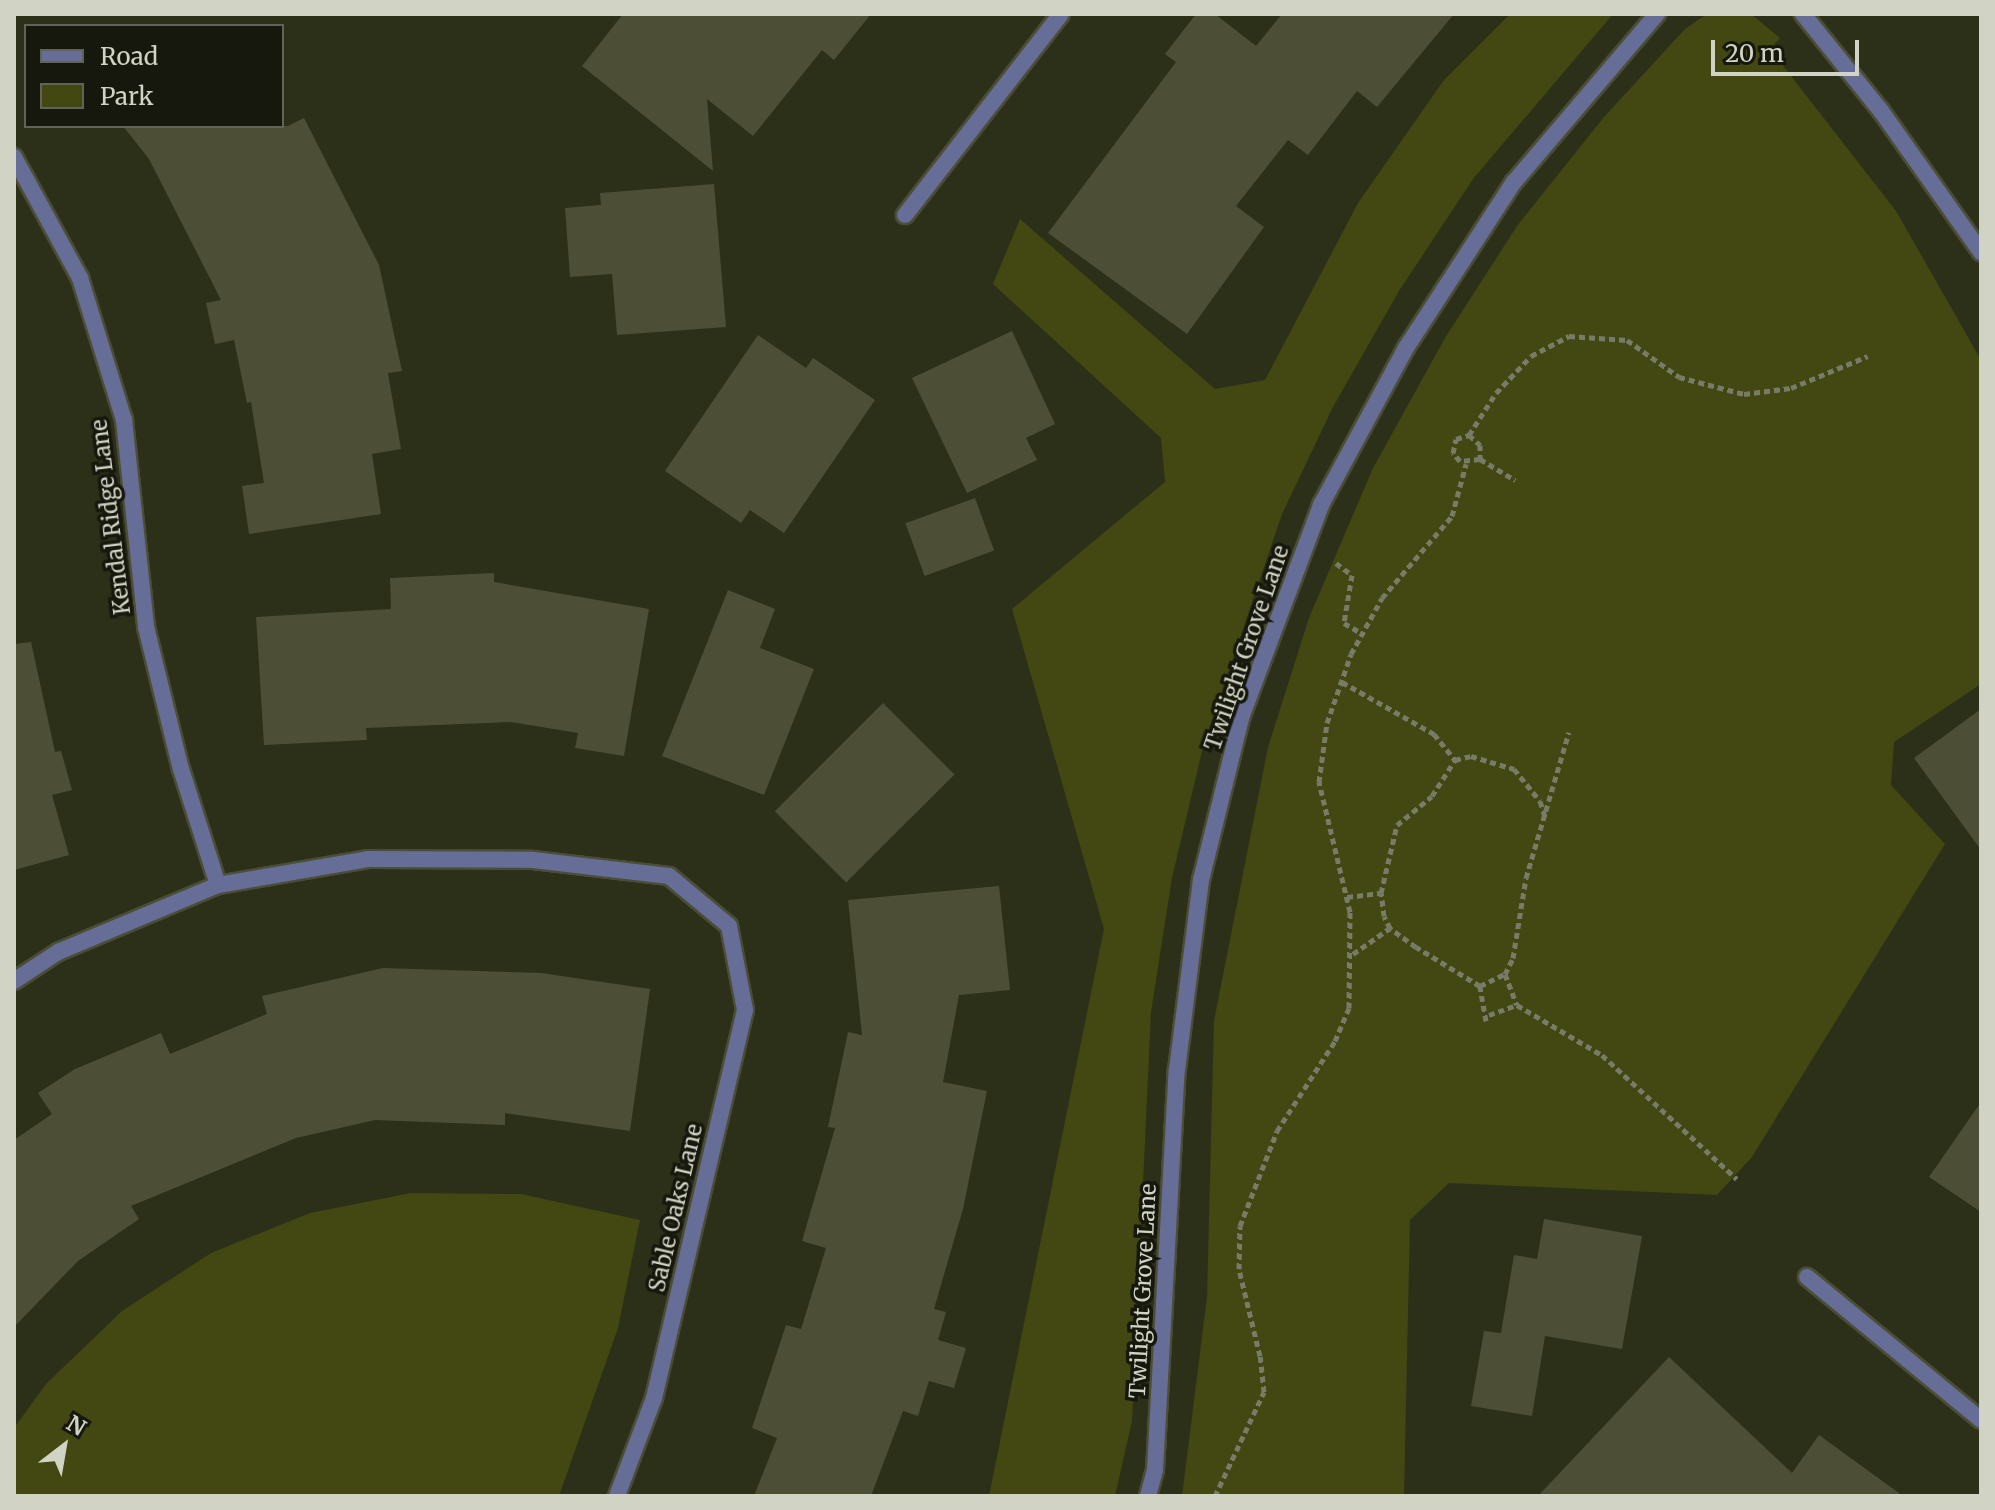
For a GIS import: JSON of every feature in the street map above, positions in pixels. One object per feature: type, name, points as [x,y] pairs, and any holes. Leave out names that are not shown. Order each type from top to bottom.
[{"type":"street","points":[[905,215],[1061,14]]},
{"type":"street","name":"Twilight Grove Lane","points":[[1148,1496],[1155,1470],[1177,1070],[1201,880],[1241,718],[1321,505],[1406,348],[1514,182],[1657,14]]},
{"type":"street","points":[[1803,14],[1881,111],[1981,252]]},
{"type":"street","name":"Kendal Ridge Lane","points":[[14,157],[80,278],[124,420],[146,627],[181,769],[218,885]]},
{"type":"street","name":"Sable Oaks Lane","points":[[218,885],[368,859],[533,860],[669,876],[729,926],[745,1010],[654,1398],[617,1496]]},
{"type":"street","points":[[14,981],[58,952],[218,885]]},
{"type":"street","points":[[1807,1277],[1981,1420]]},
{"type":"path","points":[[1466,464],[1456,458],[1452,446],[1469,435],[1513,374],[1531,356],[1569,336],[1627,340],[1679,377],[1744,394],[1791,388],[1868,356]]},
{"type":"path","points":[[1469,435],[1480,445],[1480,459]]},
{"type":"path","points":[[1466,464],[1480,459]]},
{"type":"path","points":[[1480,459],[1515,480]]},
{"type":"path","points":[[1215,1496],[1264,1392],[1260,1356],[1239,1269],[1240,1226],[1277,1131],[1343,1023],[1353,955],[1347,897],[1319,782],[1327,723],[1361,633],[1397,577],[1452,516],[1466,464]]},
{"type":"path","points":[[1328,560],[1352,575],[1342,617],[1347,627],[1361,633]]},
{"type":"path","points":[[1342,682],[1434,734],[1455,760]]},
{"type":"path","points":[[1569,732],[1505,974],[1517,1005],[1602,1055],[1737,1179]]},
{"type":"path","points":[[1455,760],[1487,758],[1514,769],[1540,801],[1545,816]]},
{"type":"path","points":[[1455,760],[1432,796],[1397,825],[1381,893],[1390,928],[1480,986],[1487,1018],[1517,1005]]},
{"type":"path","points":[[1347,897],[1381,893]]},
{"type":"path","points":[[1353,955],[1390,928]]},
{"type":"path","points":[[1480,986],[1505,974]]},
{"type":"green space","points":[[1510,14],[1613,14],[1473,179],[1399,291],[1333,407],[1282,514],[1203,747],[1172,878],[1151,1012],[1132,1421],[1115,1496],[989,1496],[1104,929],[1012,609],[1165,482],[1161,438],[993,284],[1020,219],[1215,389],[1265,380],[1358,203],[1444,80]]},
{"type":"green space","points":[[1707,14],[1751,14],[1780,38],[1770,49],[1896,211],[1981,360],[1981,684],[1894,742],[1891,785],[1945,844],[1752,1157],[1717,1195],[1449,1183],[1410,1220],[1404,1496],[1182,1496],[1207,1297],[1214,1021],[1268,747],[1309,618],[1373,468],[1445,338],[1517,226],[1604,117],[1685,29]]},
{"type":"green space","points":[[411,1193],[521,1194],[640,1220],[618,1328],[559,1496],[14,1496],[14,1428],[46,1384],[122,1311],[211,1253],[310,1213]]},
{"type":"building","points":[[623,14],[871,14],[834,60],[822,50],[753,136],[707,99],[713,171],[582,66]]},
{"type":"building","points":[[1196,14],[1215,14],[1256,46],[1282,14],[1454,14],[1377,107],[1357,91],[1308,155],[1288,140],[1236,206],[1264,227],[1187,334],[1048,233],[1176,62],[1165,54]]},
{"type":"building","points":[[304,118],[379,265],[402,371],[388,373],[401,449],[372,454],[381,514],[249,534],[242,486],[264,483],[251,402],[247,403],[234,340],[215,344],[206,303],[221,300],[149,159],[125,128],[288,126]]},
{"type":"building","points":[[714,184],[726,327],[617,335],[612,274],[570,277],[565,208],[601,205],[600,193]]},
{"type":"building","points":[[1012,331],[1055,424],[1026,438],[1037,460],[967,493],[912,378]]},
{"type":"building","points":[[758,335],[806,368],[813,358],[875,400],[784,533],[750,510],[741,523],[665,471]]},
{"type":"building","points":[[975,498],[994,551],[925,576],[905,523]]},
{"type":"building","points":[[494,573],[494,582],[649,609],[624,756],[575,748],[578,733],[511,722],[366,728],[367,740],[264,745],[256,617],[391,609],[390,578]]},
{"type":"building","points":[[728,590],[775,609],[760,648],[814,669],[764,795],[662,756]]},
{"type":"building","points":[[31,642],[55,752],[61,751],[72,790],[52,795],[69,855],[14,870],[14,644]]},
{"type":"building","points":[[883,703],[954,774],[846,883],[775,811]]},
{"type":"building","points":[[1981,709],[1981,850],[1914,758]]},
{"type":"building","points":[[999,886],[1010,990],[959,995],[943,1082],[987,1091],[963,1209],[934,1309],[946,1312],[938,1340],[966,1348],[954,1388],[929,1381],[918,1416],[903,1411],[871,1496],[754,1496],[777,1438],[752,1428],[786,1325],[801,1329],[826,1248],[802,1241],[835,1128],[828,1127],[848,1032],[862,1035],[848,900]]},
{"type":"building","points":[[383,968],[541,973],[650,989],[630,1131],[505,1113],[505,1125],[375,1120],[296,1138],[131,1206],[139,1219],[78,1261],[14,1327],[14,1140],[52,1114],[38,1093],[75,1069],[161,1033],[170,1054],[267,1014],[262,996]]},
{"type":"building","points":[[1981,1102],[1981,1212],[1929,1177]]},
{"type":"building","points":[[1544,1219],[1642,1236],[1622,1349],[1545,1336],[1532,1416],[1471,1406],[1484,1331],[1501,1333],[1514,1255],[1537,1259]]},
{"type":"building","points":[[1669,1357],[1792,1473],[1819,1435],[1903,1496],[1538,1496]]}]
